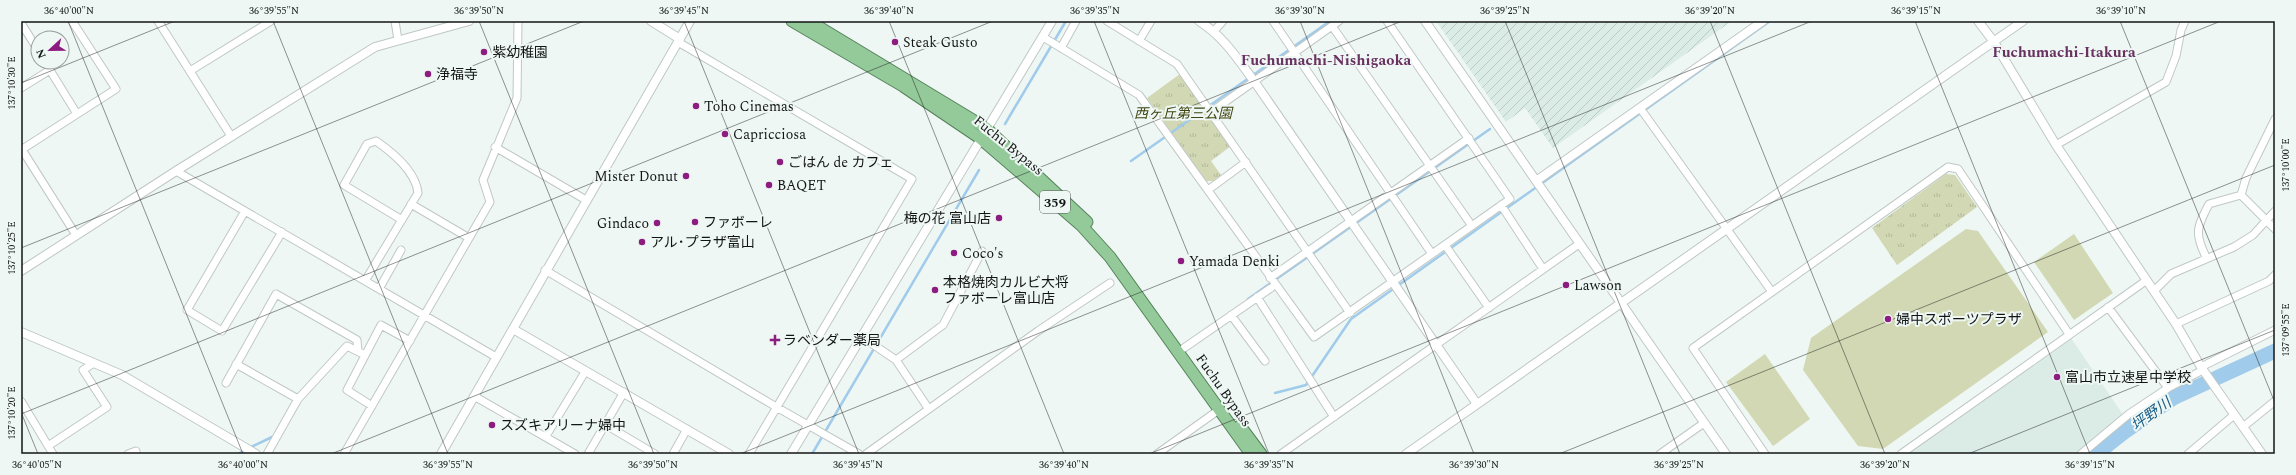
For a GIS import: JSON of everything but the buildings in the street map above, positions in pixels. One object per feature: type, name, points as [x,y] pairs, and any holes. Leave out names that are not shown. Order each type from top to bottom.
[{"type":"highway","name":"Fuchu Bypass","points":[[792,21],[903,86],[980,138],[1081,225],[1110,257],[1251,454]]},
{"type":"highway","name":"Fuchu Bypass","points":[[809,21],[986,128],[1069,204],[1102,238],[1261,454]]},
{"type":"street","points":[[72,21],[116,89],[21,149],[76,235]]},
{"type":"street","points":[[158,21],[231,136]]},
{"type":"street","points":[[190,71],[271,21]]},
{"type":"street","points":[[395,21],[398,40]]},
{"type":"street","points":[[21,271],[176,170],[375,47],[469,21]]},
{"type":"street","points":[[344,454],[426,316],[490,202],[483,180],[495,147],[517,98],[518,21]]},
{"type":"street","points":[[651,21],[679,41],[912,179],[750,454]]},
{"type":"street","points":[[441,454],[545,270],[690,21]]},
{"type":"street","points":[[791,454],[986,128],[1052,21]]},
{"type":"street","points":[[1061,48],[1076,21]]},
{"type":"street","points":[[1107,21],[1177,64],[1350,313]]},
{"type":"street","points":[[1139,41],[1152,21]]},
{"type":"street","points":[[1199,21],[1214,31],[1254,81],[1477,404]]},
{"type":"street","points":[[1214,31],[1223,21]]},
{"type":"street","points":[[1273,21],[1392,193],[1432,254]]},
{"type":"street","points":[[1042,37],[1139,95],[1314,337],[1393,283],[1510,199],[1387,21]]},
{"type":"street","points":[[1424,21],[1726,454]]},
{"type":"street","points":[[1536,181],[1763,21]]},
{"type":"street","points":[[1978,21],[1994,42],[2056,145],[2155,290],[2203,370],[2262,454]]},
{"type":"street","points":[[1406,454],[2023,21]]},
{"type":"street","points":[[2056,145],[2166,82],[2176,56],[2181,30],[2185,21]]},
{"type":"street","points":[[1211,112],[1336,22],[1430,166],[1472,226]]},
{"type":"street","points":[[21,23],[30,37]]},
{"type":"street","points":[[21,88],[50,70],[77,114]]},
{"type":"street","points":[[1640,108],[1772,292]]},
{"type":"street","points":[[2241,195],[2246,178],[2275,119]]},
{"type":"street","points":[[1270,278],[1468,138]]},
{"type":"street","points":[[365,281],[412,204],[418,193],[417,184],[391,152],[376,141],[367,144],[344,185],[402,220]]},
{"type":"street","points":[[495,147],[586,200]]},
{"type":"street","points":[[1208,190],[1246,162]]},
{"type":"street","points":[[1765,454],[1693,348],[1948,167],[1958,169],[2069,334]]},
{"type":"street","points":[[176,170],[496,357]]},
{"type":"street","points":[[2241,195],[2275,229]]},
{"type":"street","points":[[2206,257],[2199,243],[2197,228],[2209,204],[2241,195]]},
{"type":"street","points":[[412,204],[469,238]]},
{"type":"street","points":[[1501,205],[1543,269]]},
{"type":"street","points":[[2155,290],[2171,274],[2206,257],[2234,247],[2247,239],[2275,210]]},
{"type":"street","points":[[245,211],[187,310],[222,331],[282,232]]},
{"type":"street","points":[[1281,454],[1579,244]]},
{"type":"street","points":[[1445,245],[1488,308]]},
{"type":"street","points":[[379,289],[401,250]]},
{"type":"street","points":[[896,360],[943,325],[982,251]]},
{"type":"street","points":[[545,270],[778,408],[859,454]]},
{"type":"street","points":[[2176,324],[2269,281],[2275,276]]},
{"type":"street","points":[[1900,454],[2147,280]]},
{"type":"street","points":[[866,454],[928,408],[1110,283]]},
{"type":"street","points":[[1184,348],[1271,288]]},
{"type":"street","points":[[226,383],[276,294],[358,340],[358,351]]},
{"type":"street","points":[[1257,297],[1334,417]]},
{"type":"street","points":[[2108,307],[2168,388]]},
{"type":"street","points":[[1231,315],[1265,361]]},
{"type":"street","points":[[372,406],[346,390],[381,325],[410,341]]},
{"type":"street","points":[[513,329],[729,454]]},
{"type":"street","points":[[2081,454],[2129,414],[2168,388],[2275,330]]},
{"type":"street","points":[[21,332],[122,376],[256,454]]},
{"type":"street","points":[[863,334],[868,341],[896,360],[928,408]]},
{"type":"street","points":[[267,454],[298,399],[347,346],[365,355]]},
{"type":"street","points":[[48,446],[107,407],[83,370],[94,363]]},
{"type":"street","points":[[236,364],[298,399]]},
{"type":"street","points":[[546,436],[585,372]]},
{"type":"street","points":[[588,454],[624,392]]},
{"type":"street","points":[[474,396],[575,454]]},
{"type":"street","points":[[21,401],[53,454]]},
{"type":"street","points":[[2243,428],[2275,401]]},
{"type":"street","points":[[1158,454],[1220,409]]},
{"type":"street","points":[[2188,454],[2234,415]]},
{"type":"street","points":[[1660,454],[1704,423]]},
{"type":"street","points":[[606,425],[655,454]]},
{"type":"street","points":[[673,454],[687,429]]},
{"type":"street","points":[[128,454],[136,451]]},
{"type":"shaded area","points":[[1436,21],[1732,21],[1553,148],[1525,108],[1506,122]]},
{"type":"shaded area","name":"富山市立速星中学校","points":[[2071,338],[2124,416],[2077,454],[1905,454]]},
{"type":"green space","name":"西ヶ丘第三公園","points":[[1180,74],[1231,146],[1211,161],[1221,175],[1213,181],[1206,181],[1147,98]]},
{"type":"green space","points":[[1946,174],[1955,175],[1977,207],[1897,265],[1872,228]]},
{"type":"green space","points":[[1966,229],[1978,231],[2048,332],[1883,449],[1858,446],[1803,370],[1811,338]]},
{"type":"green space","points":[[2074,234],[2113,293],[2074,320],[2034,262]]},
{"type":"green space","points":[[1765,354],[1810,419],[1773,446],[1726,382]]},
{"type":"waterway","points":[[1005,124],[1066,21]]},
{"type":"waterway","points":[[1131,161],[1330,21]]},
{"type":"waterway","points":[[1275,393],[1306,385],[1351,319],[1770,21]]},
{"type":"waterway","points":[[1248,299],[1490,129]]},
{"type":"waterway","points":[[812,454],[979,170]]},
{"type":"waterway","name":"坪野川","points":[[2096,454],[2124,432],[2173,398],[2275,351]]},
{"type":"waterway","points":[[249,448],[272,437]]},
{"type":"waterway","points":[[238,454],[245,450]]},
{"type":"waterway","points":[[1666,454],[1672,454]]},
{"type":"place","name":"Steak Gusto","points":[[895,42]]},
{"type":"place","name":"紫幼稚園","points":[[484,52]]},
{"type":"place","name":"浄福寺","points":[[428,74]]},
{"type":"place","name":"Toho Cinemas","points":[[696,106]]},
{"type":"place","name":"Capricciosa","points":[[725,134]]},
{"type":"place","name":"ごはん de カフェ","points":[[780,162]]},
{"type":"place","name":"Mister Donut","points":[[686,176]]},
{"type":"place","name":"BAQET","points":[[769,185]]},
{"type":"place","name":"梅の花 富山店","points":[[999,218]]},
{"type":"place","name":"ファボーレ","points":[[695,222]]},
{"type":"place","name":"Gindaco","points":[[657,223]]},
{"type":"place","name":"アル･プラザ富山","points":[[642,242]]},
{"type":"place","name":"Coco's","points":[[954,253]]},
{"type":"place","name":"Yamada Denki","points":[[1181,261]]},
{"type":"place","name":"Lawson","points":[[1566,285]]},
{"type":"place","name":"本格焼肉カルビ大将 ファボーレ富山店","points":[[935,290]]},
{"type":"place","name":"婦中スポーツプラザ","points":[[1888,319]]},
{"type":"place","name":"ラベンダー薬局","points":[[775,340]]},
{"type":"place","name":"富山市立速星中学校","points":[[2057,377]]},
{"type":"place","name":"スズキアリーナ婦中","points":[[492,425]]},
{"type":"district","name":"Fuchumachi-Itakura","points":[[2064,52]]},
{"type":"district","name":"Fuchumachi-Nishigaoka","points":[[1326,60]]}]
